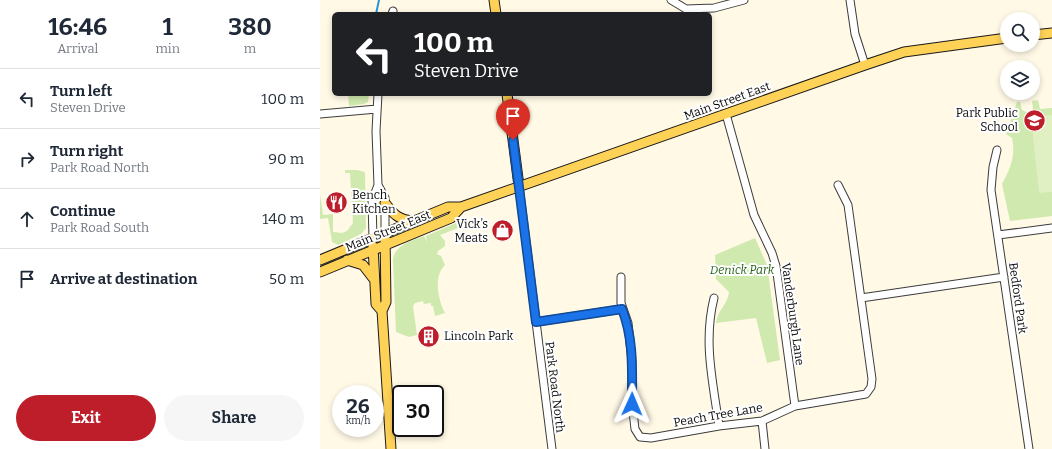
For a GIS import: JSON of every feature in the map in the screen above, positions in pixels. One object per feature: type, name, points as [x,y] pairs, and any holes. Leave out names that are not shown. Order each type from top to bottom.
[{"type":"main road","points":[[494,0],[496,12]]},
{"type":"main road","points":[[1040,34],[1052,33]]},
{"type":"main road","name":"Main Street East","points":[[320,260],[448,207],[461,207],[864,65],[904,52],[1000,39]]},
{"type":"main road","points":[[507,96],[519,186]]},
{"type":"main road","points":[[385,203],[395,216],[404,220],[415,221]]},
{"type":"main road","name":"Main Street East","points":[[320,272],[452,218],[461,207]]},
{"type":"main road","points":[[385,233],[386,302],[382,311],[391,449]]},
{"type":"main road","points":[[373,238],[376,304],[382,311]]},
{"type":"main road","points":[[347,260],[363,265],[374,281]]},
{"type":"street","points":[[671,0],[686,9],[714,8],[744,0]]},
{"type":"street","points":[[850,0],[854,34],[864,65]]},
{"type":"street","points":[[373,238],[372,201],[378,185],[376,108],[378,96]]},
{"type":"street","points":[[320,114],[376,108]]},
{"type":"street","name":"Vanderburgh Lane","points":[[726,114],[754,215],[772,253],[776,266],[795,406]]},
{"type":"street","name":"Bedford Park","points":[[997,150],[993,166],[991,190],[1029,449]]},
{"type":"street","points":[[378,185],[385,198],[385,233]]},
{"type":"street","name":"Peach Tree Lane","points":[[621,276],[622,309],[628,323],[632,361],[632,404],[634,423],[635,429],[640,437],[651,438],[719,426],[762,421],[795,406],[866,394],[871,387],[872,379],[848,205],[838,185]]},
{"type":"street","name":"Park Road North","points":[[519,186],[552,449]]},
{"type":"street","points":[[998,235],[1052,228]]},
{"type":"street","points":[[861,298],[1004,277]]},
{"type":"street","points":[[714,298],[710,312],[708,340],[719,426]]},
{"type":"street","points":[[536,322],[622,309]]},
{"type":"street","points":[[762,421],[765,449]]},
{"type":"green space","points":[[348,96],[369,96],[368,102],[349,106]]},
{"type":"green space","name":"Park Public School","points":[[1038,100],[1040,109],[1052,108],[1052,216],[1010,221],[1002,184],[1012,162],[1013,145],[1012,138],[1006,134],[1017,102],[1020,102],[1022,110],[1031,112],[1033,108],[1032,101]]},
{"type":"green space","points":[[1052,115],[1052,192],[1039,193],[1031,117]]},
{"type":"green space","points":[[345,170],[365,172],[366,228],[361,234],[338,245],[332,242],[328,218],[320,219],[320,194],[323,215],[333,214],[333,232],[342,233],[347,231],[353,223],[350,173],[345,173]]},
{"type":"green space","points":[[456,223],[458,228],[440,235],[445,241],[445,246],[438,251],[437,254],[441,256],[445,265],[439,275],[438,288],[440,302],[445,313],[435,316],[431,303],[424,304],[423,301],[415,303],[413,306],[417,335],[409,337],[396,332],[393,259],[397,250],[401,246],[424,236],[427,242],[426,236]]},
{"type":"green space","name":"Denick Park","points":[[755,238],[767,265],[780,360],[767,363],[756,318],[716,323],[718,315],[727,300],[729,292],[716,279],[715,255]]},
{"type":"waterway","points":[[376,12],[379,0]]},
{"type":"place","name":"Park Public School","points":[[1034,120]]},
{"type":"place","name":"Bench Kitchen","points":[[336,202]]},
{"type":"place","name":"Vick’s Meats","points":[[503,231]]},
{"type":"place","name":"Lincoln Park","points":[[428,336]]},
{"type":"route","points":[[513,140],[536,322],[622,309],[628,323],[632,361],[632,404]]}]
